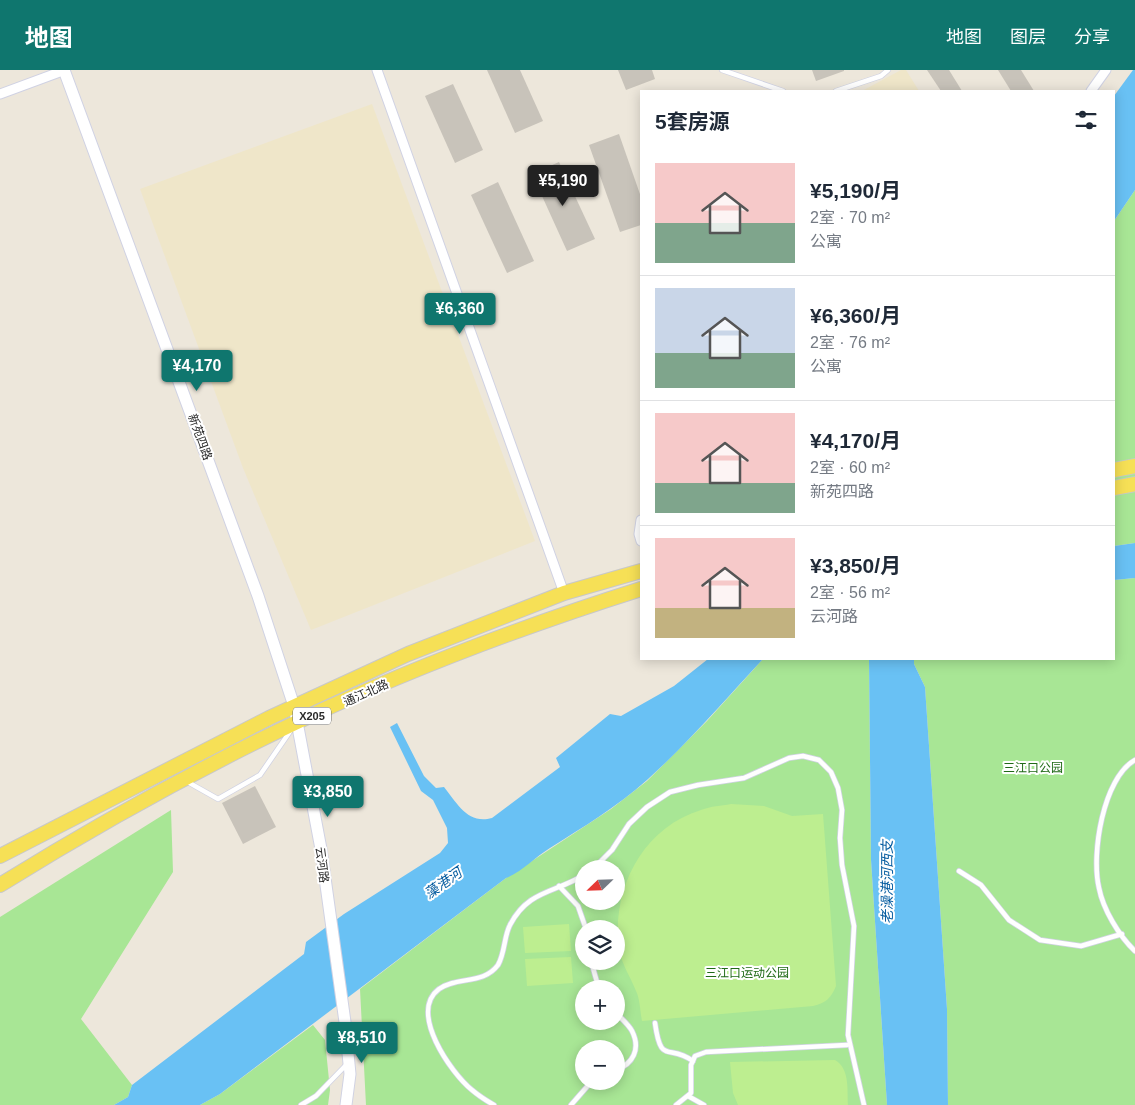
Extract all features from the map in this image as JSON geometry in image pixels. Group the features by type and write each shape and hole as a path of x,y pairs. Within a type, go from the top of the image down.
{"main road":[{"path":"1115,470 1135,466"},
{"path":"1115,488 1135,484"},
{"name":"通江北路","path":"0,856 294,706 408,654 564,593 640,571"},
{"name":"通江北路","path":"0,884 125,811 296,722 414,671 566,613 640,589"}],"street":[{"path":"0,94 65,70"},
{"name":"新苑四路","path":"65,70 258,596 294,706 296,722"},
{"path":"377,70 564,593"},
{"path":"1092,90 1106,70"},
{"name":"云河路","path":"296,722 321,848 329,919 345,1022 348,1062"},
{"path":"346,1105 350,1074 348,1062"}],"lane":[{"path":"722,70 780,90"},
{"path":"839,90 880,76 888,70"},
{"path":"184,780 218,799 260,775 296,722"},
{"path":"602,860 612,850 629,824 647,807 670,792 698,785 744,778 789,758 803,756 818,760 830,772 838,788 842,810 840,838 842,865 854,926 848,1035 864,1105"},
{"path":"1135,760 1126,765 1108,797 1096,847 1098,888 1113,922 1135,951"},
{"path":"959,871 981,885 1009,920 1040,940 1081,946 1122,934"},
{"path":"494,1105 472,1090 451,1067 431,1030 428,1014 432,999 438,990 451,983 484,977 498,964 509,927 517,913 528,900 575,879"},
{"path":"559,886 578,906 583,920"},
{"path":"655,1023 660,1048 667,1053 685,1056 693,1061"},
{"path":"625,1024 632,1032 636,1048 633,1059 625,1067"},
{"path":"676,1105 691,1093 695,1056 706,1052 847,1045"},
{"path":"301,1105 316,1096 348,1062"},
{"path":"571,1105 584,1090"},
{"path":"688,1096 704,1105"}],"shaded area":[{"path":"901,70 906,70 918,90 864,90"},
{"path":"372,104 535,541 311,630 243,468 140,189"}],"green space":[{"path":"1135,190 1135,543 1115,546 1115,220"},
{"name":"三江口公园","path":"1135,578 1135,1105 948,1105 947,1009 925,687 914,664 914,660 1115,660 1115,580"},
{"name":"三江口运动公园","path":"762,660 869,660 871,860 887,1105 366,1105 360,989 506,878 611,809 647,781 707,721"},
{"path":"731,804 764,806 792,816 823,814 836,986 827,999 813,1006 642,1021 637,994 625,967 625,920 619,920 620,910 625,910 626,884 635,864 647,846 662,831 680,819 712,807"},
{"path":"171,810 173,872 81,1019 132,1085 128,1097 114,1105 0,1105 0,917"},
{"path":"569,924 571,951 525,953 523,927"},
{"path":"571,957 573,983 527,986 525,959"},
{"path":"313,1025 325,1040 330,1090 328,1105 200,1105 220,1094"},
{"path":"835,1060 840,1064 845,1074 848,1105 738,1105 733,1093 730,1062"}],"water":[{"path":"1133,70 1135,70 1135,190 1115,220 1115,95"},
{"path":"1135,543 1135,578 1115,580 1115,546"},
{"name":"藻港河","path":"707,660 762,660 677,751 624,799 544,852 518,872 506,878 220,1094 200,1105 114,1105 128,1097 132,1085 304,954 306,942 344,914 440,853 448,843 447,828 433,800 421,791 390,727 397,723 424,776 436,788 444,787 459,806 470,815 476,818 492,818 560,767 556,758 610,714 621,716 674,686"},
{"name":"老澡港河西支","path":"869,660 914,660 914,664 925,687 947,1009 948,1105 887,1105 871,860"}],"building":[{"path":"487,70 520,70 543,121 515,133"},
{"path":"618,70 652,70 655,79 626,90"},
{"path":"812,70 844,70 844,71 816,81"},
{"path":"927,70 949,70 961,90 940,90"},
{"path":"998,70 1021,70 1033,90 1010,90"},
{"path":"453,84 483,150 455,163 425,96"},
{"path":"619,134 640,194 640,225 620,232 589,145"},
{"path":"559,162 595,239 567,251 532,174"},
{"path":"498,182 534,261 507,273 471,195"},
{"path":"255,786 276,827 243,844 222,803"}]}
